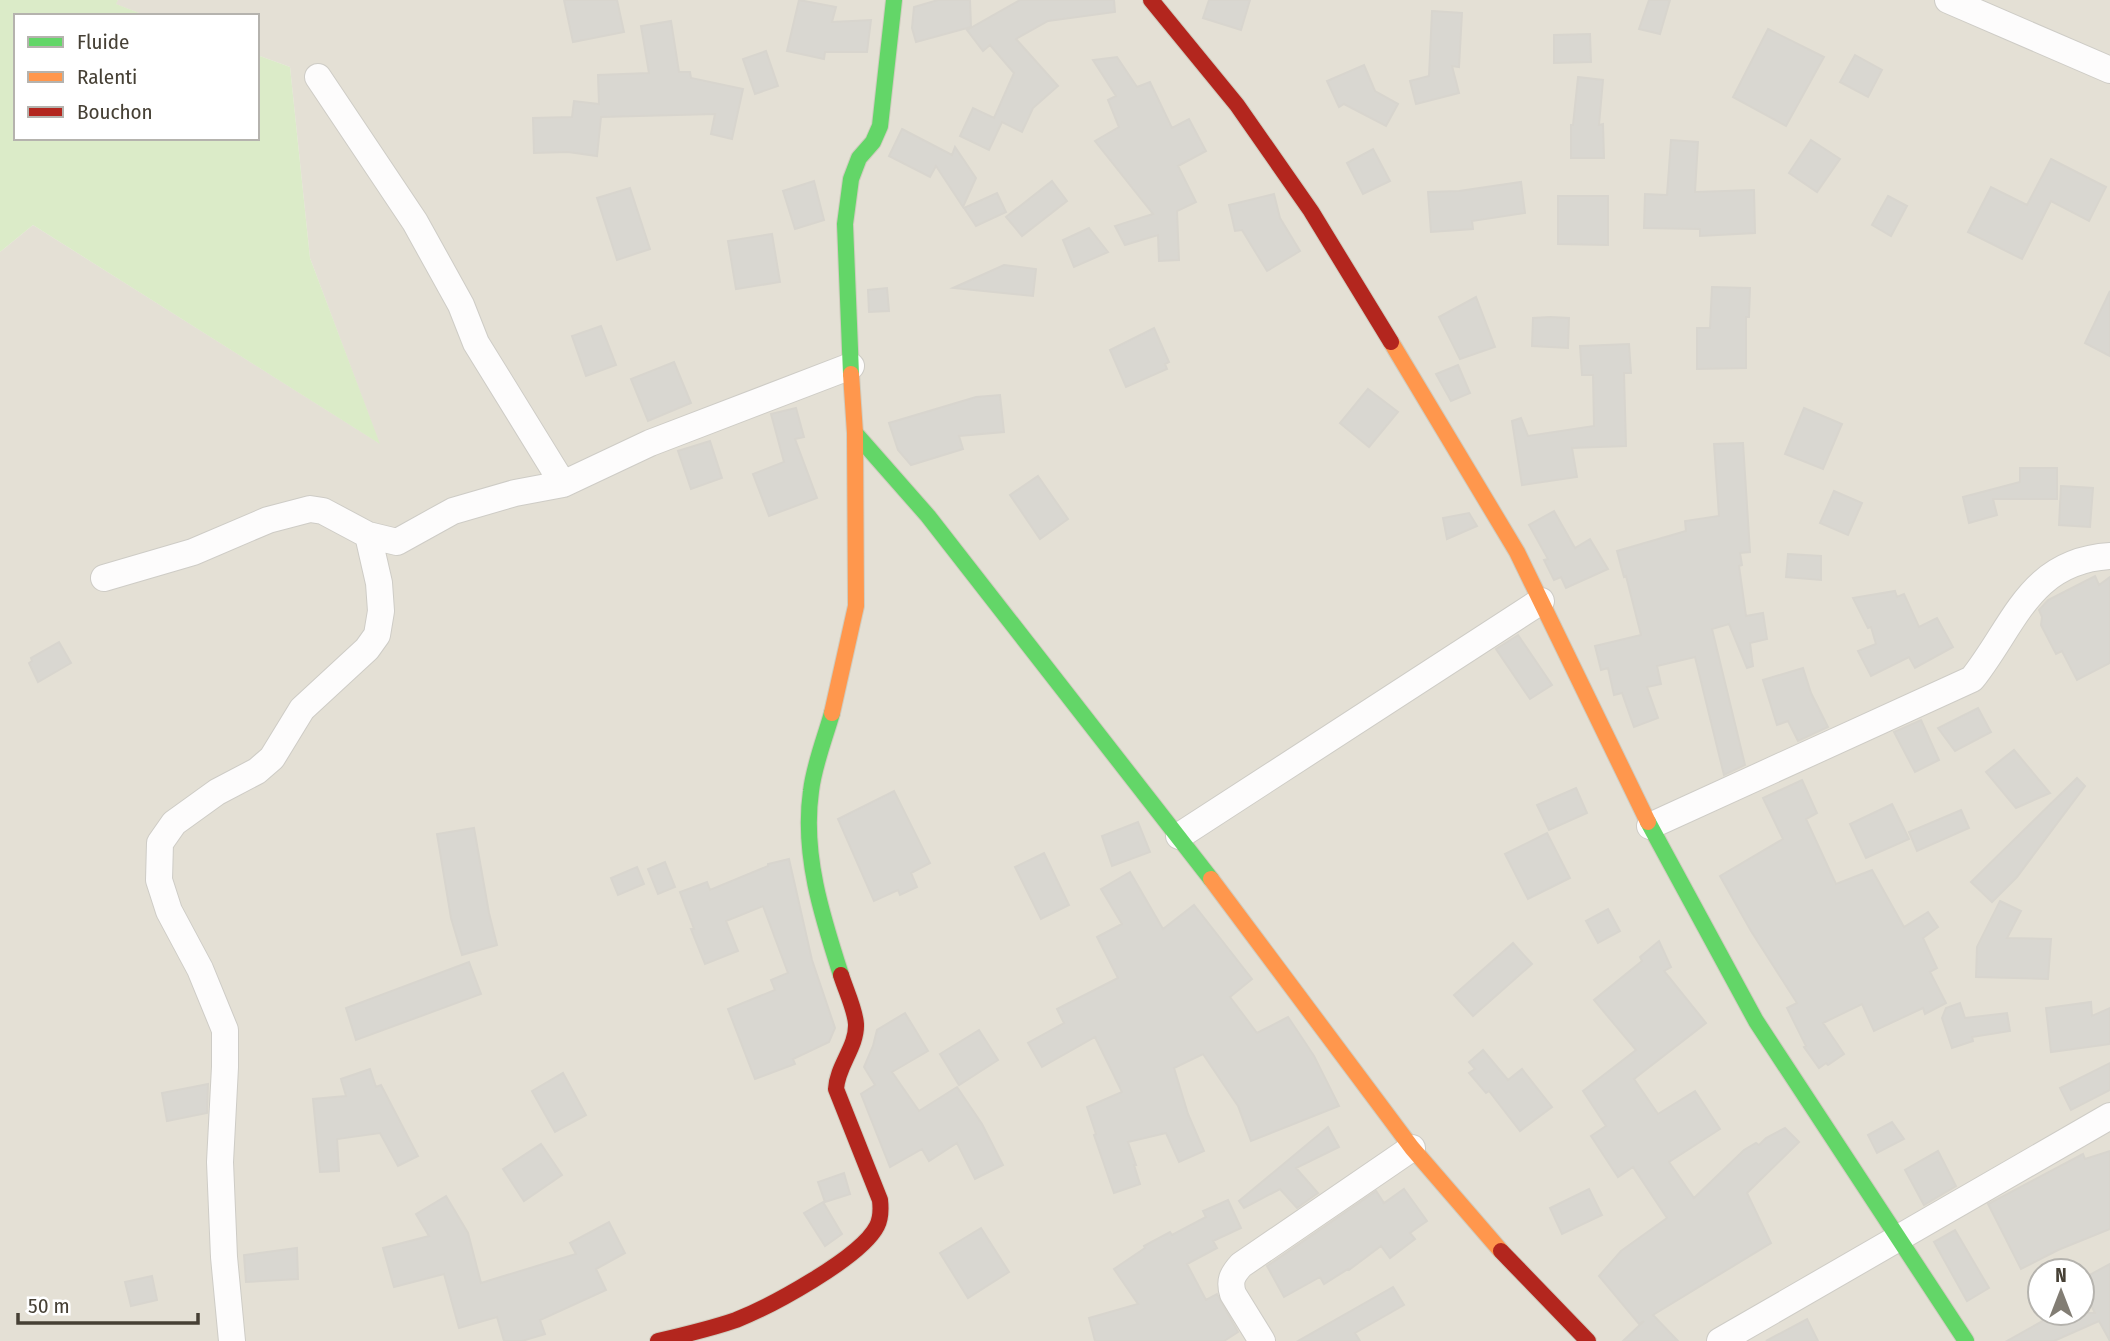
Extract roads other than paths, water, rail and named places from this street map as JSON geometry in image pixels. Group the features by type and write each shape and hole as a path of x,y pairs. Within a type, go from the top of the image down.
{"street":[{"path":"658,1341 702,1332 762,1307 855,1252 876,1229 881,1215 880,1200 836,1089 835,1078 857,1035 856,1023 828,936 810,850 811,790 839,689 856,606 855,433 845,224 851,179 859,158 873,142 880,126 894,0"},
{"path":"1151,0 1237,105 1311,211 1517,552 1650,826 1756,1021 1966,1341"},
{"path":"1948,0 2110,70"},
{"path":"318,76 415,222 461,305 476,343 563,484"},
{"path":"104,578 193,552 268,520 310,509 323,511 368,535 397,542 453,511 515,493 563,484 650,443 851,366"},
{"path":"855,433 928,516 1178,836 1412,1148 1484,1234 1588,1341"},
{"path":"232,1341 224,1257 220,1162 225,1030 200,970 169,911 159,880 160,843 174,823 217,792 257,771 272,758 303,709 368,649 377,635 381,611 380,592 368,535"},
{"path":"1650,826 1972,679 2026,597 2057,570 2093,557 2110,556"},
{"path":"1178,836 1541,601"},
{"path":"1720,1341 2110,1116"},
{"path":"1262,1341 1233,1294 1230,1285 1232,1274 1241,1265 1412,1148"}]}
